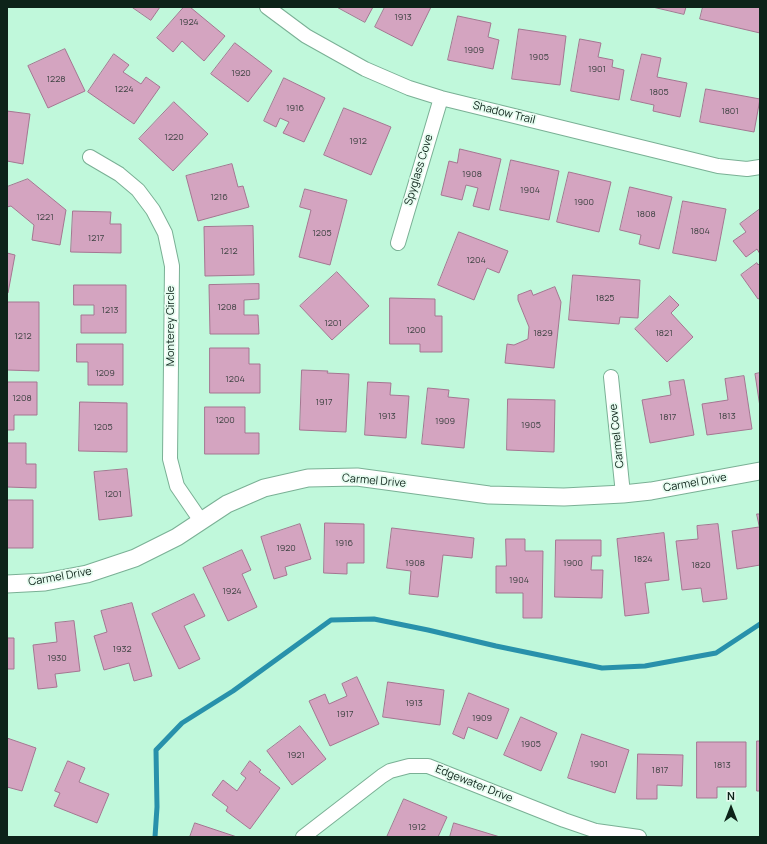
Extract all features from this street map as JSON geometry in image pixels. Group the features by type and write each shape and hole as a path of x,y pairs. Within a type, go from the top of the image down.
{"street":[{"name":"Shadow Trail","path":"268,7 306,36 365,69 409,88 441,98 718,166 747,169 760,167"},
{"name":"Spyglass Cove","path":"398,243 441,98"},
{"name":"Monterey Circle","path":"90,157 119,174 138,190 153,210 165,233 172,266 170,459 178,486 201,521"},
{"name":"Carmel Cove","path":"611,377 623,494"},
{"name":"Carmel Drive","path":"7,584 45,582 87,574 135,558 177,537 227,504 264,488 308,478 356,477 489,495 564,497 651,491 760,471"},
{"name":"Edgewater Drive","path":"302,837 390,771 409,766 428,766 564,820 596,830 639,837"}],"building":[{"path":"132,7 160,7 151,20"},
{"path":"184,7 190,7 225,36 204,61 182,41 173,52 157,38"},
{"path":"337,7 373,7 365,22"},
{"path":"385,7 431,7 412,46 375,27"},
{"path":"653,7 686,7 684,14"},
{"path":"703,7 760,7 760,33 700,19"},
{"path":"458,16 491,23 488,37 499,40 493,69 448,60"},
{"path":"519,29 566,36 560,85 512,79"},
{"path":"580,39 601,43 598,57 613,60 612,67 624,70 619,100 571,91"},
{"path":"235,43 272,71 248,102 211,74"},
{"path":"65,49 85,91 48,108 28,66"},
{"path":"114,54 129,65 123,72 141,84 146,77 160,87 134,124 88,92"},
{"path":"642,54 661,58 657,77 687,83 680,117 653,111 654,105 631,100"},
{"path":"284,78 325,98 304,142 283,133 289,122 280,118 276,127 264,121"},
{"path":"706,89 760,99 754,132 700,122"},
{"path":"174,102 208,134 173,171 139,139"},
{"path":"344,108 391,127 371,175 324,155"},
{"path":"7,111 30,114 23,164 7,161"},
{"path":"460,149 501,159 489,210 473,206 478,188 466,185 462,200 441,195 449,161 457,163"},
{"path":"511,160 559,171 549,220 500,210"},
{"path":"232,164 238,187 243,186 249,207 198,221 186,176"},
{"path":"569,172 611,182 599,232 557,222"},
{"path":"28,179 66,210 60,245 32,240 34,225 11,206 7,207 7,187"},
{"path":"630,187 672,197 659,249 639,244 641,235 620,230"},
{"path":"305,189 347,200 330,265 299,257 311,210 300,207"},
{"path":"683,201 726,209 716,261 673,253"},
{"path":"760,209 760,254 757,249 746,257 733,241 746,232 740,224"},
{"path":"73,211 111,212 110,224 121,224 121,253 71,252"},
{"path":"253,226 254,275 205,276 204,227"},
{"path":"459,232 508,251 499,273 487,268 474,300 438,285"},
{"path":"7,253 15,255 8,293 7,292"},
{"path":"757,263 758,265 760,263 760,298 758,299 741,275"},
{"path":"337,272 369,306 332,340 300,306"},
{"path":"573,275 640,280 638,318 620,317 619,324 569,320"},
{"path":"259,284 259,299 244,300 244,315 258,315 259,334 210,334 209,285"},
{"path":"74,285 126,285 126,333 81,333 81,315 94,315 94,305 74,305"},
{"path":"555,287 561,302 554,368 505,363 507,344 514,345 528,339 529,327 518,300 518,295 531,290 533,295"},
{"path":"670,296 679,305 671,313 693,337 667,362 635,329"},
{"path":"390,298 435,299 435,316 442,316 442,352 420,352 420,344 390,344"},
{"path":"7,302 39,302 39,371 7,370"},
{"path":"77,344 123,344 123,385 88,385 88,362 77,362"},
{"path":"210,348 249,348 249,364 260,364 260,393 210,393"},
{"path":"302,370 328,371 327,373 349,374 346,432 300,430"},
{"path":"760,373 760,407 755,374"},
{"path":"744,376 752,429 707,435 702,404 728,400 725,379"},
{"path":"684,380 694,435 650,443 642,400 671,395 669,382"},
{"path":"7,382 37,382 37,415 14,415 14,430 7,430"},
{"path":"368,382 391,383 390,395 409,396 406,438 365,435"},
{"path":"428,388 449,390 448,397 469,399 464,448 422,444"},
{"path":"508,399 555,400 554,452 507,450"},
{"path":"80,402 127,403 127,452 79,451"},
{"path":"205,407 245,407 245,433 259,433 259,454 205,454"},
{"path":"7,443 26,443 26,464 36,464 36,488 7,487"},
{"path":"127,469 132,516 99,520 94,472"},
{"path":"7,500 33,500 33,548 7,548"},
{"path":"757,514 760,514 760,565 737,569 732,531 759,527"},
{"path":"325,523 364,524 364,563 347,563 347,574 324,573"},
{"path":"300,524 311,559 285,567 287,575 274,579 261,537"},
{"path":"718,524 727,599 703,602 701,588 682,590 676,541 698,539 697,526"},
{"path":"392,528 474,538 472,558 443,555 438,597 409,594 411,571 387,568"},
{"path":"664,533 669,580 645,583 649,613 625,616 617,539"},
{"path":"506,539 525,539 525,551 543,551 542,618 523,618 523,593 496,593 496,566 506,566"},
{"path":"556,540 601,540 601,556 592,556 591,570 603,570 602,598 555,597"},
{"path":"242,550 251,570 242,574 257,607 228,621 203,568"},
{"path":"194,594 205,616 184,626 200,659 179,669 152,614"},
{"path":"132,603 152,676 134,681 129,663 104,670 94,636 107,632 101,611"},
{"path":"74,621 80,671 55,674 57,687 38,689 33,645 57,642 55,623"},
{"path":"7,638 14,638 14,669 7,669"},
{"path":"357,677 379,724 330,746 309,701 325,694 329,704 347,696 342,684"},
{"path":"388,682 444,690 440,725 383,717"},
{"path":"469,693 509,709 497,739 468,727 464,739 453,734"},
{"path":"521,717 557,733 541,771 504,755"},
{"path":"300,726 326,759 292,785 267,751"},
{"path":"582,734 629,750 615,793 568,778"},
{"path":"7,738 36,748 22,791 7,787"},
{"path":"757,741 760,741 760,791 757,791"},
{"path":"697,742 746,742 746,787 717,787 717,798 697,798"},
{"path":"638,754 683,755 682,786 657,785 657,799 637,799"},
{"path":"68,761 85,768 79,782 109,794 97,823 54,806 60,793 55,791"},
{"path":"250,761 261,770 259,772 280,788 250,829 226,811 228,807 212,795 223,780 237,791 246,778 241,774"},
{"path":"404,799 447,817 438,837 387,837"},
{"path":"195,823 237,837 190,837"},
{"path":"454,823 500,837 450,837"}],"waterway":[{"path":"155,837 157,807 156,750 182,723 233,691 331,620 374,619 602,668 645,666 716,653 760,624"}]}
